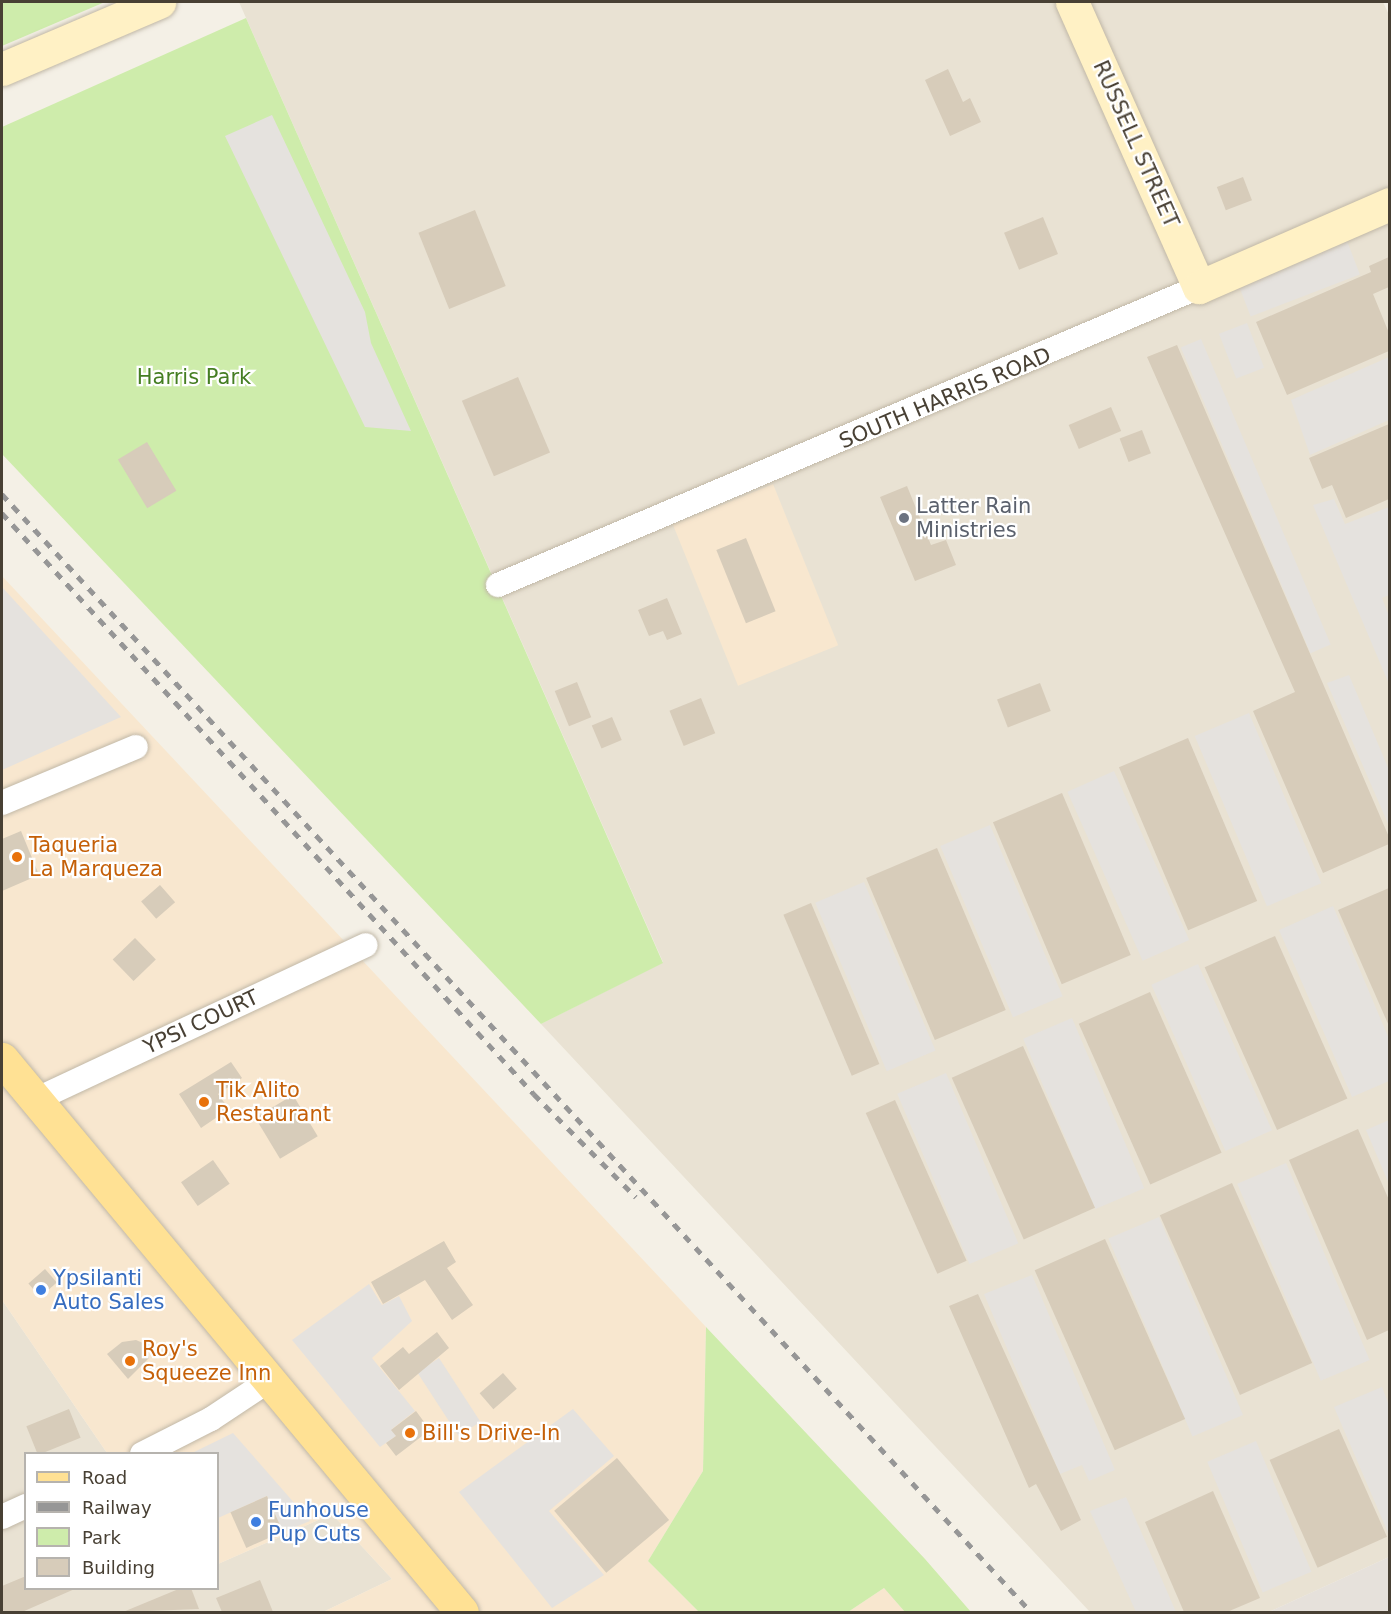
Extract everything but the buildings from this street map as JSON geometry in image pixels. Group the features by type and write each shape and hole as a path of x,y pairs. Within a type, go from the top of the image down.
{"main road":[{"path":"2,1059 462,1612"}],"street":[{"path":"2,69 159,2"},
{"name":"RUSSELL STREET","path":"1072,2 1199,287"},
{"name":"SOUTH HARRIS ROAD","path":"498,585 1389,204"},
{"path":"2,803 136,747"},
{"name":"YPSI COURT","path":"35,1100 366,945"},
{"path":"146,1452 211,1419 270,1380"},
{"path":"2,1517 24,1507"}],"shaded area":[{"path":"239,2 1383,2 1390,17 1389,1557 1269,1612 1090,1612 541,1024 663,962"},
{"path":"272,115 365,312 371,343 411,431 365,427 225,136"},
{"path":"1347,241 1360,275 1251,317 1238,283"},
{"path":"1247,323 1264,368 1236,379 1219,334"},
{"path":"1201,339 1331,645 1310,653 1181,348"},
{"path":"1389,357 1389,420 1310,455 1291,400"},
{"path":"773,484 838,645 738,686 673,524"},
{"path":"1334,499 1345,524 1389,507 1389,595 1382,598 1389,616 1389,684 1313,505"},
{"path":"2,576 706,1327 703,1471 648,1561 699,1612 323,1612 392,1579 332,1514 219,1564 219,1452 106,1452 2,1300"},
{"path":"2,587 121,717 2,770"},
{"path":"1349,675 1389,770 1389,826 1327,683"},
{"path":"1249,713 1321,883 1267,906 1195,736"},
{"path":"1114,771 1189,940 1143,961 1067,792"},
{"path":"990,825 1063,996 1013,1017 940,846"},
{"path":"864,882 936,1050 887,1071 815,903"},
{"path":"1333,906 1389,1039 1389,1081 1352,1097 1279,930"},
{"path":"1198,964 1272,1130 1225,1151 1151,985"},
{"path":"1072,1018 1144,1188 1095,1209 1023,1039"},
{"path":"946,1073 1018,1243 969,1264 897,1094"},
{"path":"1389,1120 1389,1184 1366,1130"},
{"path":"1286,1163 1370,1360 1321,1381 1237,1184"},
{"path":"1159,1217 1243,1415 1192,1436 1108,1238"},
{"path":"1032,1275 1115,1470 1089,1481 1082,1465 1060,1474 984,1294"},
{"path":"369,1284 382,1305 399,1296 412,1321 372,1358 415,1411 392,1429 396,1436 380,1447 292,1340"},
{"path":"2,1300 106,1452 24,1452 24,1590 219,1590 219,1564 332,1514 392,1579 323,1612 2,1612"},
{"path":"439,1358 480,1422 459,1436 417,1372"},
{"path":"1382,1387 1389,1405 1389,1535 1334,1407"},
{"path":"573,1409 614,1456 549,1511 604,1575 552,1608 459,1492"},
{"path":"233,1433 310,1521 283,1532 267,1496 219,1518 219,1452 194,1452"},
{"path":"1256,1441 1311,1572 1263,1592 1207,1462"},
{"path":"1126,1497 1176,1612 1136,1612 1090,1511"},
{"path":"1389,1557 1389,1612 1269,1612"},
{"path":"884,1588 905,1612 848,1612"}],"green space":[{"path":"2,2 105,2 2,46"},
{"name":"Harris Park","path":"246,18 663,963 541,1024 2,454 2,127"},
{"path":"706,1327 925,1559 971,1612 905,1612 884,1588 848,1612 699,1612 648,1561 703,1471"}],"railway":[{"path":"2,494 1031,1612"},
{"path":"2,513 534,1094 636,1197"}],"place":[{"name":"Latter Rain Ministries","path":"904,518"},
{"name":"Taqueria La Marqueza","path":"17,857"},
{"name":"Tik Alito Restaurant","path":"204,1102"},
{"name":"Ypsilanti Auto Sales","path":"41,1290"},
{"name":"Roy's Squeeze Inn","path":"130,1361"},
{"name":"Bill's Drive-In","path":"410,1433"},
{"name":"Funhouse Pup Cuts","path":"256,1522"}]}
